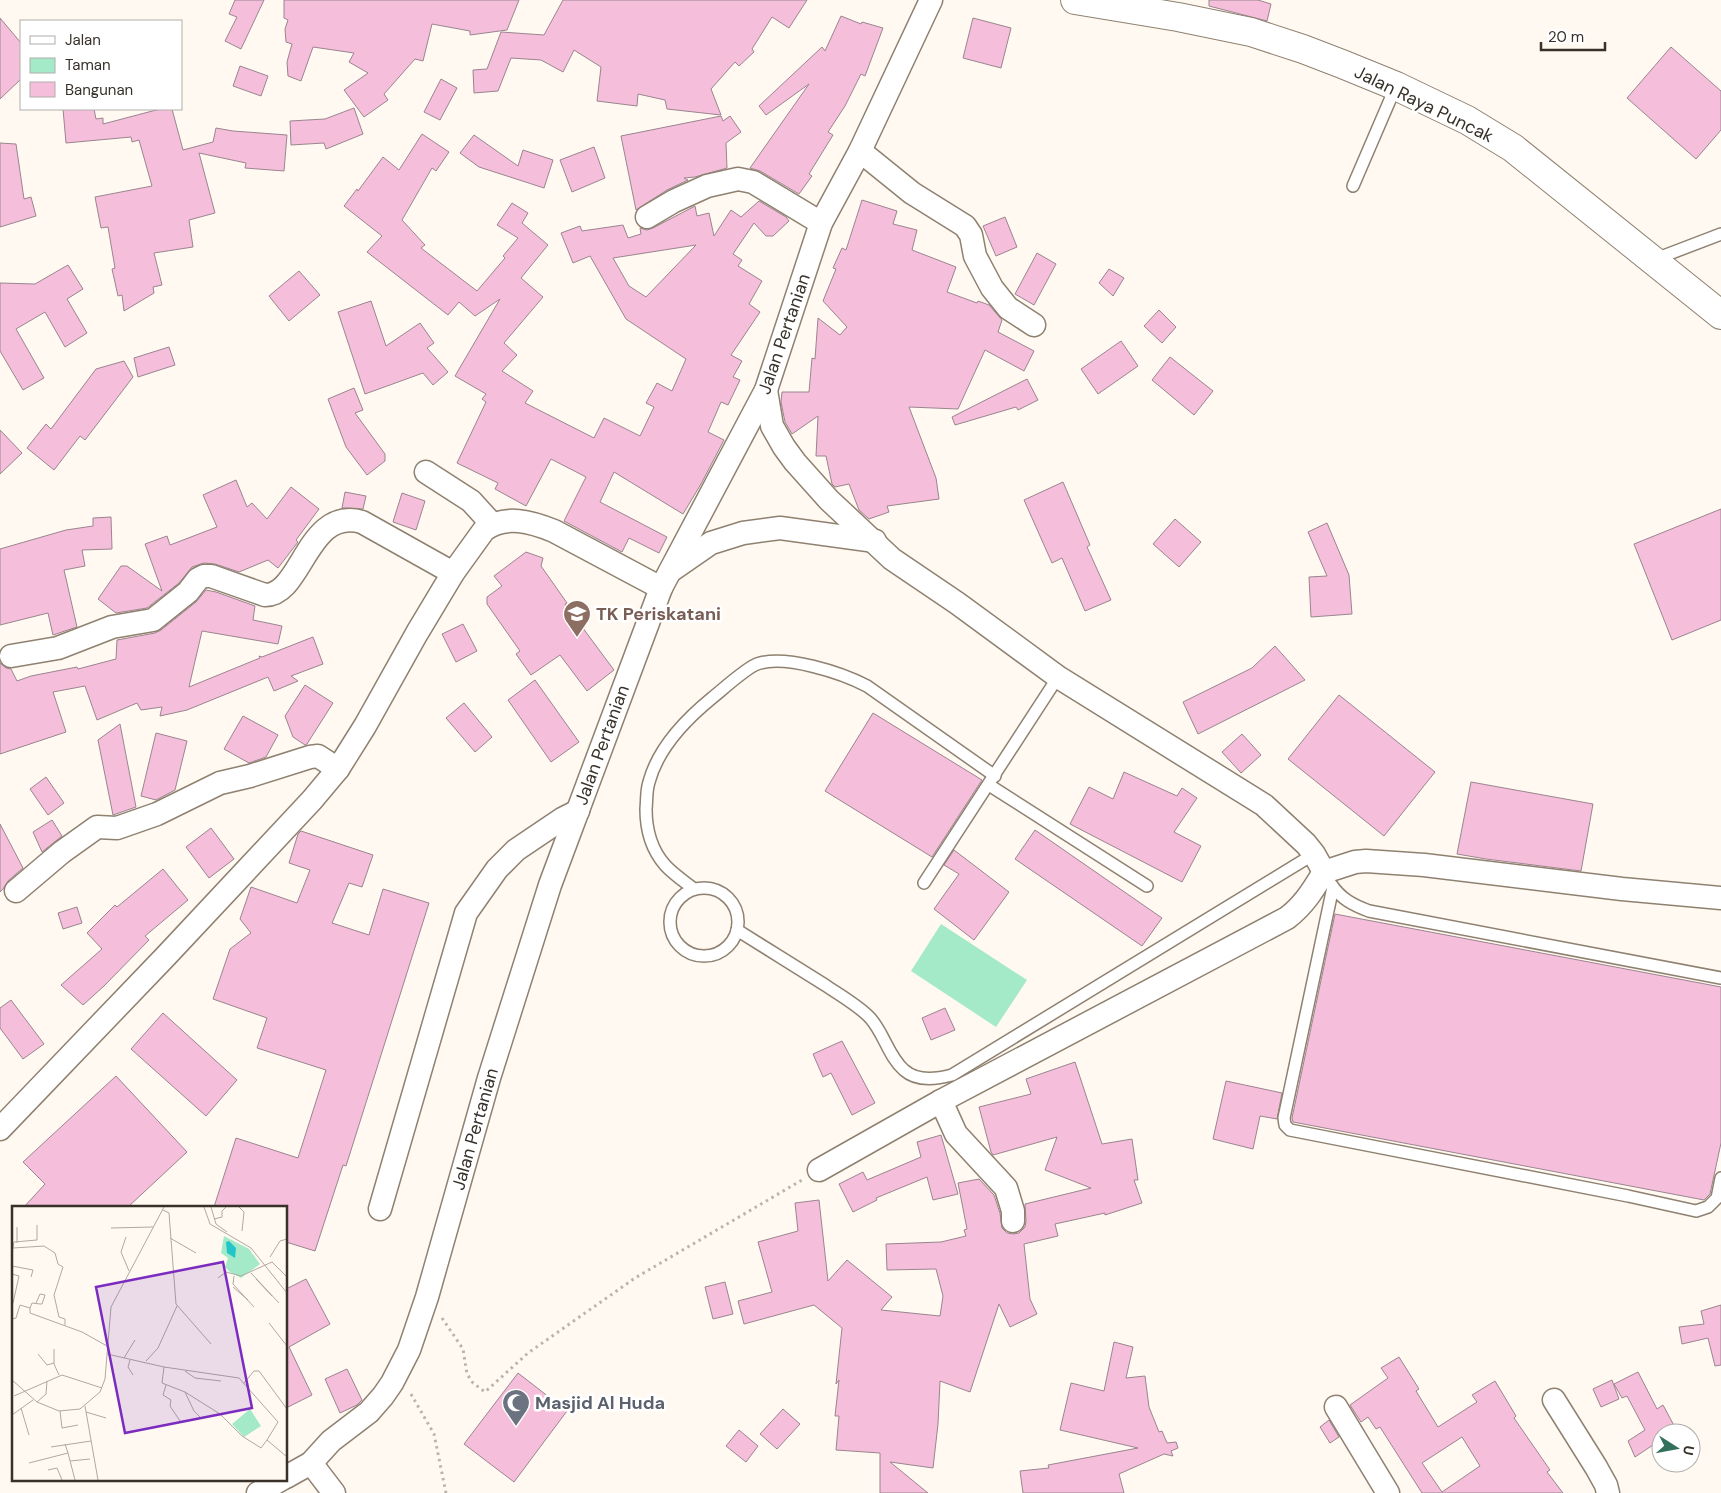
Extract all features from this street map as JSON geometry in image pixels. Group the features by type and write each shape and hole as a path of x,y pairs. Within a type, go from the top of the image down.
{"highway":[{"name":"Jalan Raya Puncak","path":"1075,0 1178,17 1251,32 1303,49 1396,86 1467,120 1513,148 1721,315"}],"street":[{"name":"Jalan Pertanian","path":"288,1476 310,1463 331,1441 369,1412 383,1396 409,1350 427,1297 489,1078 550,885 664,581 766,390 821,222 860,151 931,0"},
{"path":"860,151 912,193 965,226 971,235 975,256 992,288 1008,308 1034,325"},
{"path":"647,217 707,186 738,179 753,182 821,222"},
{"path":"766,390 772,426 784,446 823,494 892,559 957,603 1058,677 1264,805 1300,838 1324,871"},
{"path":"426,472 471,501 492,524"},
{"path":"11,656 58,648 112,627 153,620 188,592 198,579 204,576 210,576 265,595 273,594 284,586 325,529 338,521 347,519 362,522 453,573"},
{"path":"0,1129 166,956 312,800 338,769 365,726 453,573 479,535 492,524 524,521 554,531 664,581 711,543 743,533 780,528 874,541"},
{"path":"16,892 62,852 96,827 117,828 157,814 220,783 250,776 310,757 318,756 338,769"},
{"path":"380,1210 466,913 496,869 516,850 562,818 578,811"},
{"path":"819,1170 941,1100 1287,918 1309,897 1324,871 1355,862 1372,861 1424,865 1622,889 1721,898"},
{"path":"941,1100 956,1134 1006,1188 1013,1212 1013,1221"},
{"path":"1554,1400 1596,1467 1606,1485 1608,1493"},
{"path":"1336,1407 1388,1493"},
{"path":"310,1463 334,1493"},
{"path":"258,1493 280,1480"}],"lane":[{"path":"1353,186 1396,86"},
{"path":"1653,260 1721,234"},
{"path":"694,889 665,866 652,845 648,834 646,818 648,784 660,755 670,740 699,709 756,664 772,661 789,662 848,677 867,686 992,781 1146,886"},
{"path":"924,883 1058,677"},
{"path":"737,930 844,998 871,1018 890,1051 904,1070 914,1076 926,1079 939,1078 952,1075 1324,871"},
{"path":"1324,871 1346,901 1370,911 1721,978"},
{"path":"1324,871 1284,1118 1287,1128 1696,1211 1708,1207 1717,1198 1721,1178"},
{"path":"706,888 718,891 727,897 734,907 738,918 737,930 733,940 719,953 709,956 689,953 674,939 670,919 672,909 685,894 694,889 706,888"}],"path":[{"path":"427,1297 463,1349 467,1374 473,1383 485,1392 528,1354 635,1278 819,1170"},
{"path":"398,1372 434,1434 446,1493"}],"green space":[{"path":"941,924 1027,980 996,1027 911,971"}],"building":[{"path":"235,0 264,0 241,49 225,41 237,17 229,14"},
{"path":"284,0 519,0 507,30 470,35 470,31 432,24 423,61 415,59 384,94 388,100 364,117 344,90 368,73 349,62 354,53 313,47 301,81 288,76 287,62 292,44 286,42 285,29 288,20 284,18"},
{"path":"563,0 807,0 789,28 772,17 752,49 754,52 739,66 735,62 711,89 721,115 667,109 665,100 638,94 637,106 597,101 601,67 574,50 563,72 541,60 511,58 498,91 474,93 473,70 487,69 501,32 544,35"},
{"path":"1209,0 1258,0 1271,4 1267,21 1209,6"},
{"path":"841,16 861,24 862,22 883,28 865,76 861,74 845,106 828,132 833,135 809,174 812,176 799,194 760,171 750,168 809,84 766,115 759,106 822,47 825,51"},
{"path":"0,18 20,42 20,80 0,99"},
{"path":"973,18 1011,28 1001,68 963,58"},
{"path":"1671,47 1721,91 1721,130 1696,159 1627,98"},
{"path":"240,66 268,76 261,96 233,86"},
{"path":"441,79 457,88 440,120 424,112"},
{"path":"354,108 363,134 326,149 324,143 291,145 290,121 325,119"},
{"path":"63,110 94,110 96,119 103,118 103,124 156,110 172,110 183,150 213,142 216,128 287,135 284,171 245,168 246,163 199,153 215,213 189,220 193,247 154,253 162,285 153,287 154,293 124,311 122,295 118,296 112,269 115,268 108,227 101,228 95,197 152,186 139,140 132,142 131,137 66,143"},
{"path":"721,116 723,121 730,116 741,132 726,143 727,168 695,177 684,178 688,180 667,190 636,210 621,136"},
{"path":"422,134 449,152 436,171 432,168 402,220 425,245 421,248 477,291 505,258 503,256 518,238 497,225 512,203 528,213 522,223 548,245 521,278 543,297 504,343 517,355 502,371 533,391 525,403 594,438 604,418 640,436 654,407 646,403 657,383 672,391 686,359 626,319 590,256 573,263 561,233 580,226 582,231 623,225 628,238 641,234 640,228 647,230 653,228 695,206 697,216 709,213 714,236 731,210 741,217 759,201 786,217 789,221 773,236 766,236 754,223 733,254 742,260 738,266 762,281 749,304 760,312 731,355 742,361 733,377 740,380 728,405 721,402 708,432 724,440 683,514 614,472 600,502 667,537 659,553 629,538 622,552 564,521 586,477 551,459 526,506 495,489 498,483 457,463 486,402 482,399 486,394 455,376 500,299 475,316 459,302 448,315 367,252 382,236 344,206 357,189 358,191 383,157 399,170","holes":["696,245 646,297 629,286 613,258"]},
{"path":"474,135 518,166 523,150 553,160 544,188 479,167 460,153"},
{"path":"0,143 16,144 24,199 31,197 36,216 0,227"},
{"path":"594,147 605,178 572,192 560,160"},
{"path":"862,200 897,211 893,224 917,230 912,250 956,267 947,292 977,303 978,301 989,305 1002,320 998,332 1034,351 1024,371 985,350 958,409 909,407 936,478 939,499 887,506 889,512 869,519 859,510 849,484 835,487 832,484 826,456 816,456 818,416 792,434 785,422 781,402 782,392 809,392 812,358 815,359 818,318 840,335 847,327 823,301 836,269 833,268 842,248 846,250"},
{"path":"1005,217 1017,247 996,256 983,226"},
{"path":"1037,253 1056,264 1034,305 1015,294"},
{"path":"68,265 83,289 67,299 87,333 65,347 45,312 16,329 44,378 23,390 0,351 0,283 35,284"},
{"path":"1109,269 1124,278 1113,296 1099,283"},
{"path":"299,271 320,295 289,321 269,296"},
{"path":"371,301 386,346 420,323 434,343 427,348 448,372 433,385 423,373 365,394 338,312"},
{"path":"1159,310 1176,327 1162,343 1144,326"},
{"path":"1121,341 1138,366 1098,394 1081,369"},
{"path":"169,347 175,365 138,377 134,358"},
{"path":"1170,357 1213,391 1194,415 1152,380"},
{"path":"124,361 133,377 85,440 80,436 54,470 27,448 46,424 51,429 96,369"},
{"path":"1027,379 1038,400 1018,410 1016,407 955,425 952,417"},
{"path":"354,388 363,410 355,413 385,454 385,461 367,475 346,447 328,399"},
{"path":"0,430 22,453 0,474"},
{"path":"236,480 247,507 252,503 267,519 291,487 319,509 296,540 298,542 278,568 268,560 239,572 215,564 204,563 192,567 179,583 147,608 116,613 98,599 121,566 127,566 162,591 145,544 167,536 170,545 217,527 203,495"},
{"path":"1063,482 1090,545 1087,547 1111,600 1085,611 1062,558 1052,563 1024,500"},
{"path":"345,492 366,496 363,509 342,508"},
{"path":"402,493 425,501 416,530 393,522"},
{"path":"1721,509 1721,620 1672,640 1634,544"},
{"path":"111,517 112,549 82,550 85,566 64,570 77,627 53,635 48,613 0,625 0,549 66,530 93,526 93,518"},
{"path":"1175,519 1201,542 1179,567 1153,544"},
{"path":"1327,523 1349,575 1352,614 1311,617 1309,577 1327,576 1308,532"},
{"path":"526,552 543,558 541,566 567,603 565,604 614,670 587,691 560,655 531,675 516,654 520,651 487,604 487,597 502,586 494,576"},
{"path":"206,590 255,606 253,620 282,626 278,644 202,631 189,687 260,658 259,656 262,657 313,637 323,664 291,676 298,681 274,691 268,677 187,710 160,716 162,707 141,710 137,703 97,720 85,686 53,692 66,732 0,754 0,663 6,668 11,669 17,681 31,676 77,667 78,669 116,659 117,640 155,633 161,630 196,602"},
{"path":"463,624 477,651 456,662 442,634"},
{"path":"1275,646 1305,680 1198,734 1183,702 1252,668"},
{"path":"535,680 579,742 551,762 508,700"},
{"path":"305,685 333,703 305,745 293,737 285,716"},
{"path":"1339,695 1435,772 1384,836 1288,759"},
{"path":"464,703 492,737 475,752 446,718"},
{"path":"873,713 982,780 932,857 825,791"},
{"path":"243,716 278,735 266,757 249,763 224,749"},
{"path":"120,724 136,807 113,815 98,740"},
{"path":"156,733 187,741 175,790 156,800 141,796"},
{"path":"1242,734 1261,755 1241,773 1222,752"},
{"path":"1124,772 1177,796 1182,788 1197,798 1174,832 1201,846 1182,882 1070,824 1089,787 1113,799"},
{"path":"46,777 64,803 48,815 30,789"},
{"path":"1471,782 1593,804 1581,871 1457,854"},
{"path":"52,820 62,836 42,852 33,832"},
{"path":"0,824 23,868 8,881 0,892"},
{"path":"211,828 234,859 209,878 186,847"},
{"path":"1035,830 1162,918 1142,946 1015,859"},
{"path":"301,831 373,855 362,887 349,883 332,923 369,935 383,889 429,903 346,1166 343,1165 315,1251 288,1243 288,1206 214,1206 236,1138 298,1158 326,1070 257,1048 267,1018 213,999 230,949 251,933 240,919 251,887 297,903 310,870 289,863 298,834"},
{"path":"954,850 1009,892 974,940 934,909 959,874 944,865"},
{"path":"163,869 188,900 145,936 149,940 83,1005 61,985 102,949 87,933 115,905 117,907"},
{"path":"77,907 82,923 63,929 58,913"},
{"path":"1335,914 1721,987 1721,1143 1710,1194 1704,1200 1293,1122 1292,1118"},
{"path":"11,1000 44,1044 23,1059 0,1028 0,1008"},
{"path":"945,1008 955,1030 931,1040 922,1018"},
{"path":"163,1013 237,1080 206,1116 131,1049"},
{"path":"842,1041 875,1103 852,1115 831,1073 823,1077 813,1054"},
{"path":"1075,1062 1102,1144 1132,1139 1138,1180 1134,1180 1142,1203 1105,1215 1105,1213 1055,1224 1058,1236 1024,1244 1030,1299 1037,1314 1010,1327 999,1304 970,1392 940,1381 933,1468 890,1462 928,1493 880,1493 880,1453 836,1450 839,1416 835,1416 839,1380 836,1384 842,1328 814,1305 744,1324 738,1301 772,1292 758,1242 798,1231 795,1203 819,1200 828,1281 847,1260 892,1297 881,1310 940,1316 943,1296 936,1269 887,1270 886,1244 941,1242 966,1236 964,1230 967,1229 958,1183 979,1179 994,1195 1000,1213 1002,1228 1007,1233 1013,1234 1019,1233 1025,1227 1025,1204 1091,1188 1045,1170 1057,1137 993,1155 979,1107 1031,1094 1026,1079"},
{"path":"116,1076 187,1152 129,1206 25,1206 45,1184 23,1162"},
{"path":"1226,1081 1282,1093 1277,1119 1260,1116 1253,1149 1213,1139"},
{"path":"941,1135 958,1194 933,1200 927,1177 876,1198 877,1200 853,1212 839,1184 863,1172 867,1180 921,1157 917,1142"},
{"path":"306,1279 330,1324 289,1347 312,1395 288,1407 288,1288"},
{"path":"725,1282 733,1314 713,1319 705,1287"},
{"path":"1721,1305 1721,1365 1715,1366 1708,1338 1682,1344 1679,1327 1704,1324 1701,1311"},
{"path":"1114,1342 1133,1347 1126,1378 1145,1376 1149,1407 1159,1432 1162,1431 1167,1443 1176,1442 1178,1448 1171,1451 1173,1456 1164,1454 1119,1474 1124,1493 1023,1493 1020,1471 1049,1468 1048,1465 1138,1448 1060,1430 1071,1383 1104,1391"},
{"path":"1399,1357 1419,1389 1416,1391 1438,1427 1477,1402 1472,1395 1495,1381 1516,1416 1514,1418 1550,1470 1547,1472 1563,1493 1422,1493 1380,1427 1376,1429 1368,1417 1361,1422 1350,1405 1388,1378 1381,1368","holes":["1462,1437 1480,1466 1442,1492 1422,1463"]},
{"path":"347,1369 362,1400 357,1405 340,1413 325,1379"},
{"path":"1638,1372 1657,1409 1663,1405 1673,1423 1651,1423 1651,1446 1635,1457 1628,1441 1645,1430 1627,1396 1622,1398 1614,1384"},
{"name":"Masjid Al Huda","path":"518,1373 567,1411 514,1482 464,1444"},
{"path":"1612,1380 1619,1399 1601,1407 1593,1389"},
{"path":"783,1409 800,1424 777,1449 760,1434"},
{"path":"1329,1420 1339,1437 1330,1443 1320,1427"},
{"path":"739,1430 758,1446 746,1462 726,1446"}],"place":[{"name":"TK Periskatani","path":"577,638"},
{"name":"Masjid Al Huda","path":"516,1427"}]}
